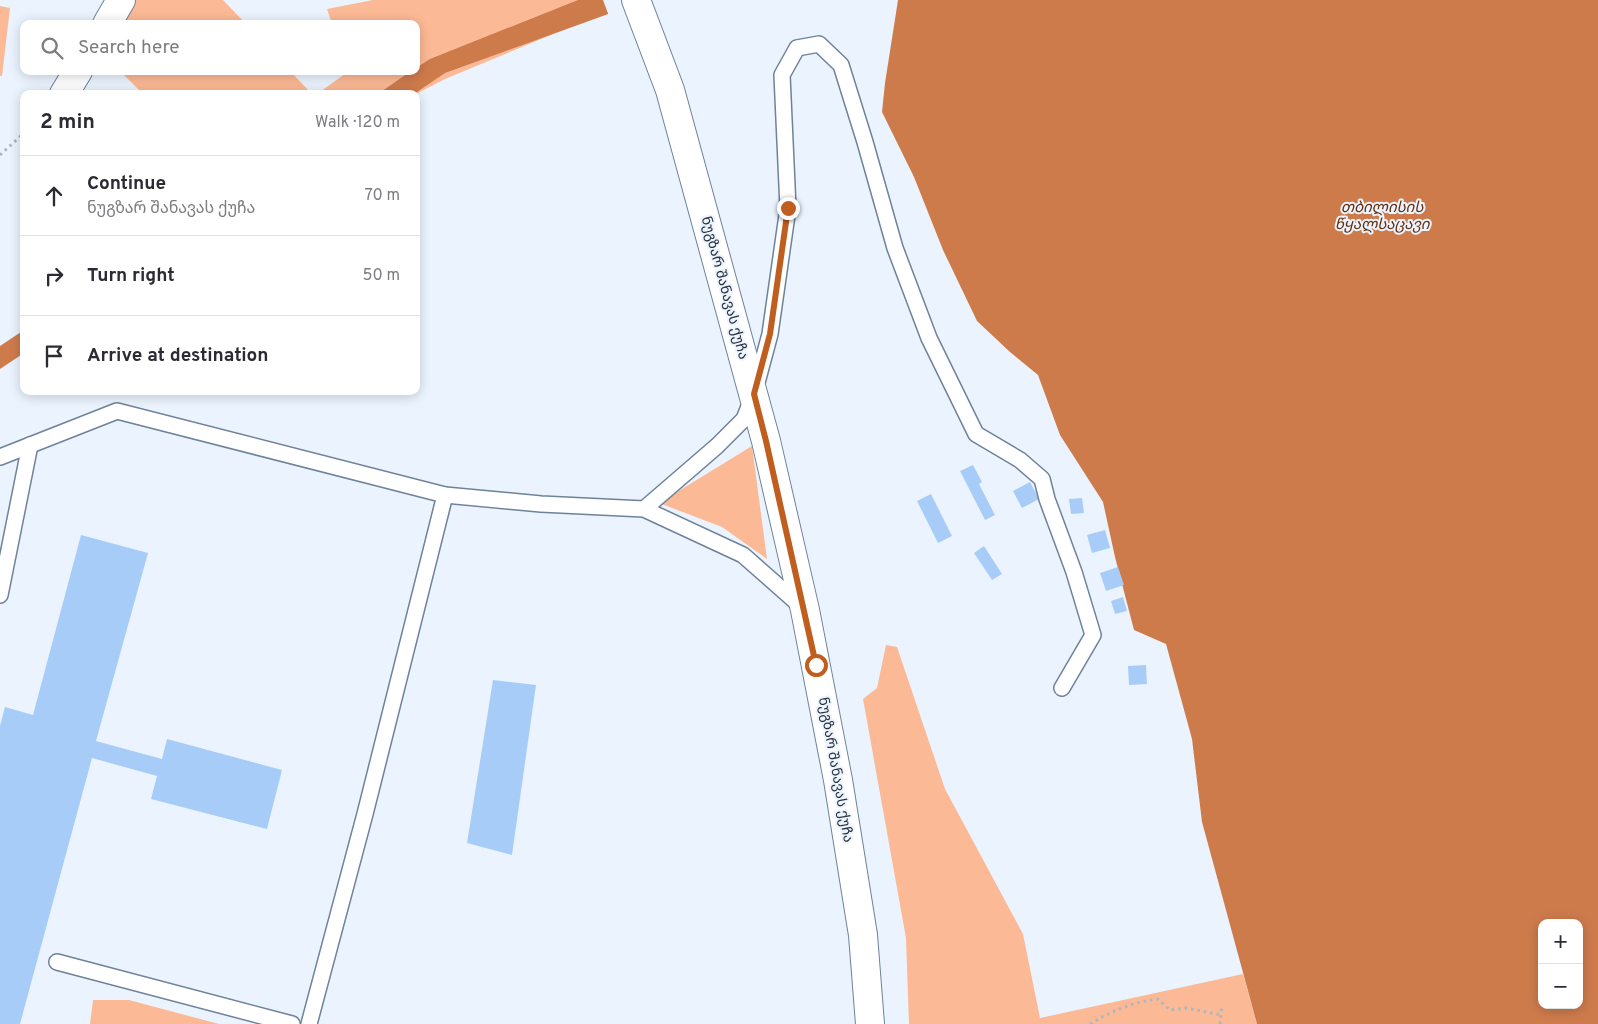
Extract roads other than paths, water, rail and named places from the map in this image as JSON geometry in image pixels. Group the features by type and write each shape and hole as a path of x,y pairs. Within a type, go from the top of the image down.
{"main road":[{"path":"110,20 122,0"},
{"name":"ნუგზარ შანავას ქუჩა","path":"636,0 670,90 754,394 805,610 838,780 863,935 870,1024"},
{"path":"66,90 76,75"}],"lane":[{"path":"644,509 717,446 744,419 754,394 770,334 788,208 782,75 797,48 819,44 841,65 895,248 929,338 976,434 1020,460 1042,479 1047,499 1074,572 1093,635 1062,688"},
{"path":"0,457 117,411 446,495 541,504 644,509 743,555 805,610"},
{"path":"0,595 30,445"},
{"path":"309,1024 366,814 446,495"},
{"path":"57,962 292,1024"}],"water":[{"path":"578,0 647,0 445,73 420,90 384,90 405,75 420,75 420,65 430,59"},
{"name":"თბილისის წყალსაცავი","path":"898,0 1598,0 1598,1024 1257,1024 1202,822 1192,739 1166,644 1134,630 1103,502 1060,435 1038,375 977,321 943,250 914,177 882,112"},
{"path":"20,333 20,356 0,369 0,346"}]}
